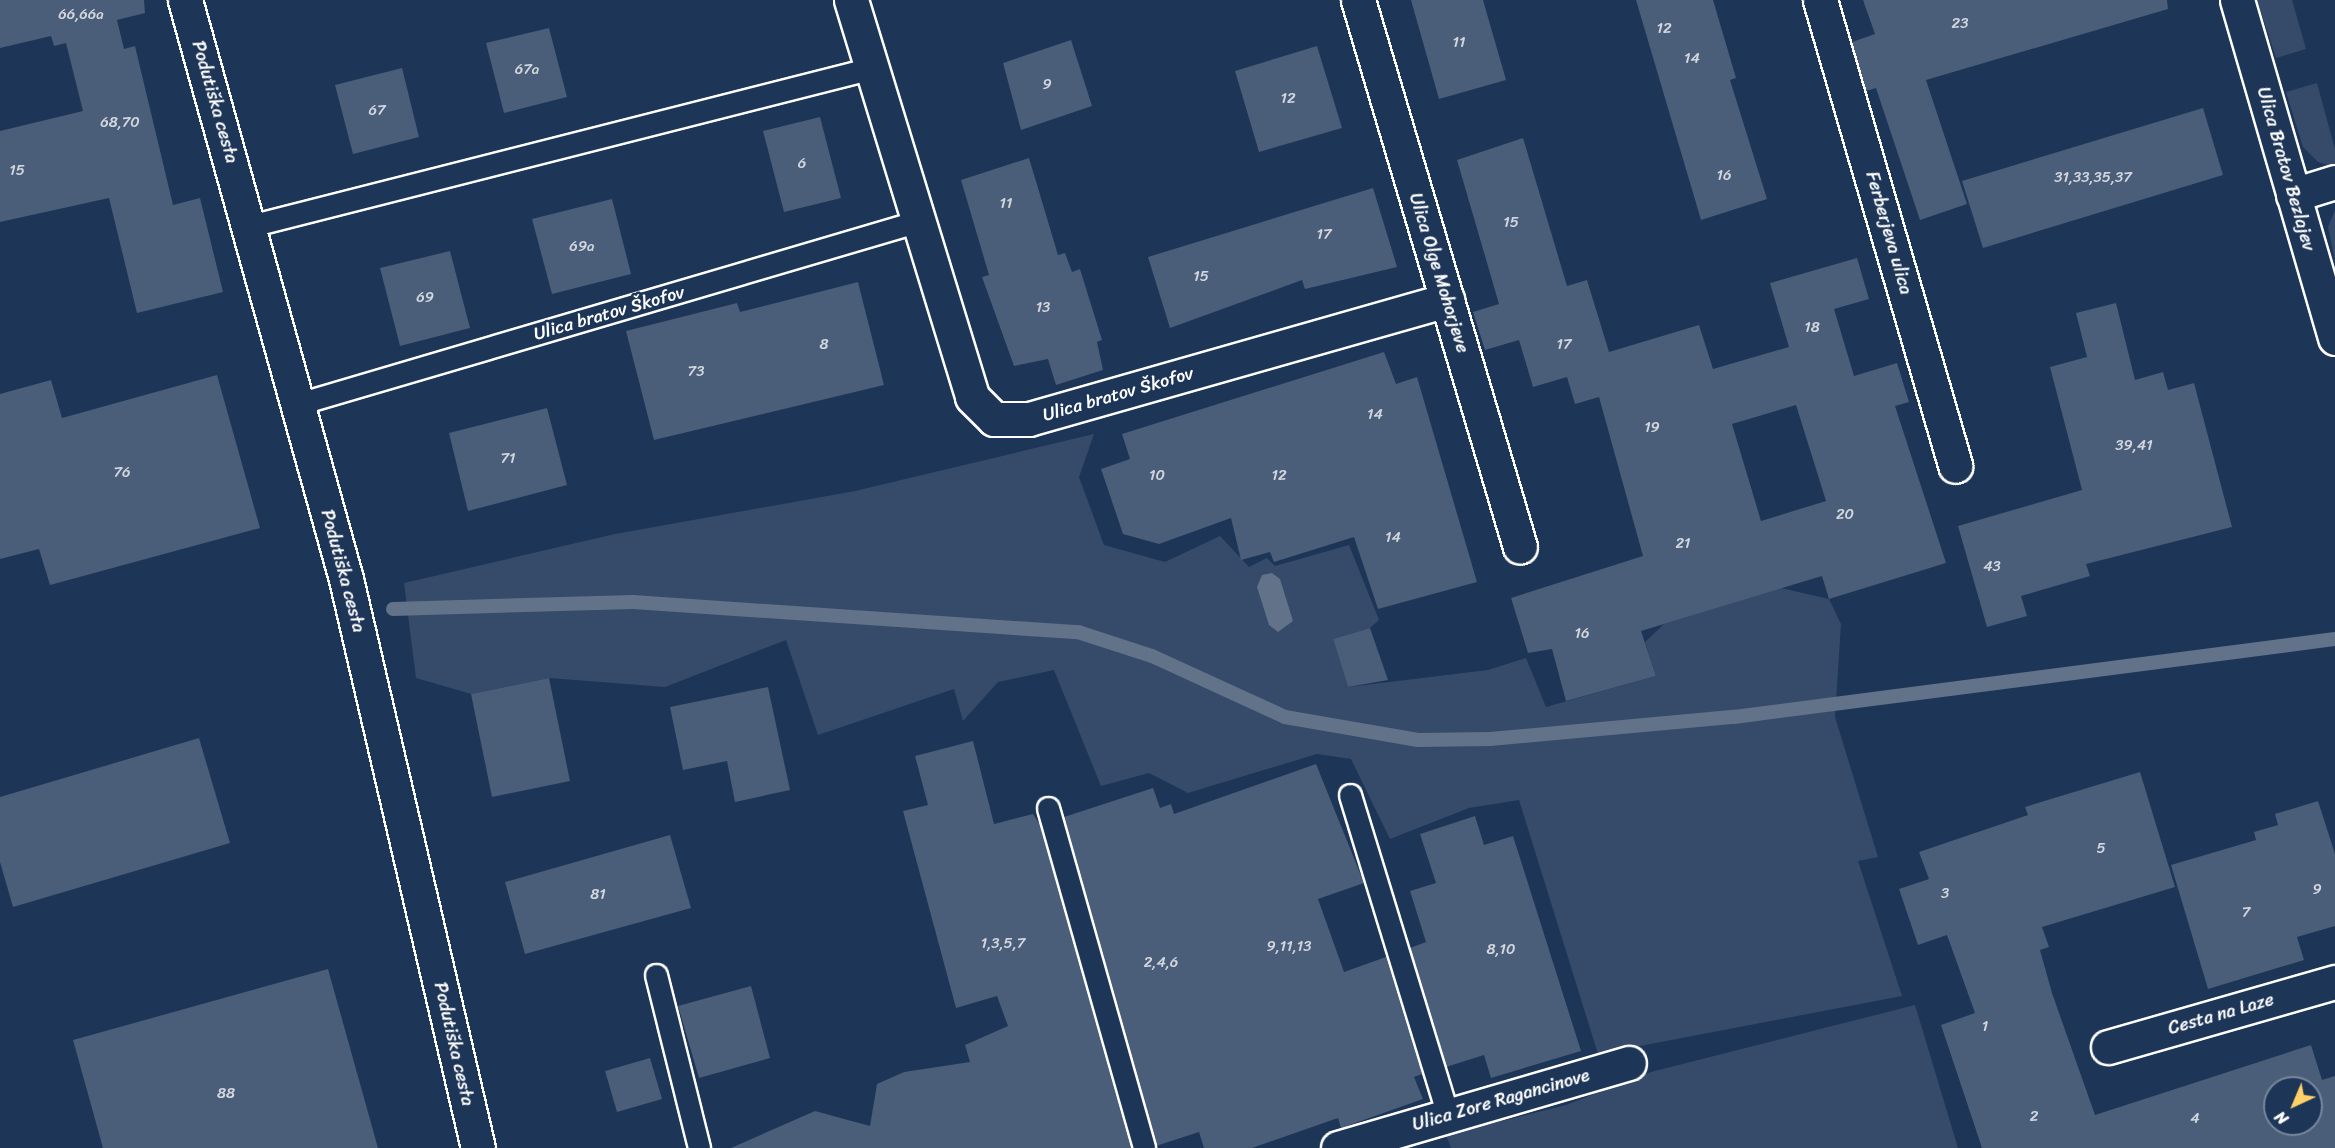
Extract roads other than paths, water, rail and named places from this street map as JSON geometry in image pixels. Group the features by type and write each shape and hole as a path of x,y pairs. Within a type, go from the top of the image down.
{"street":[{"name":"Podutiška cesta","path":"185,0 250,226 384,735 478,1148"},
{"name":"Ulica bratov Škofov","path":"851,0 972,397 994,419 1029,419 1447,300"},
{"name":"Ulica Olge Mohorjeve","path":"1358,0 1520,547"},
{"name":"Ferberjeva ulica","path":"1820,0 1955,466"},
{"name":"Ulica Bratov Bezlajev","path":"2237,0 2335,338"},
{"path":"2293,195 2335,182"},
{"name":"Cesta na Laze","path":"2108,1047 2335,982"},
{"name":"Ulica Zore Ragancinove","path":"1338,1148 1629,1063"}],"lane":[{"path":"250,226 872,68"},
{"name":"Ulica bratov Škofov","path":"298,404 919,222"},
{"path":"1350,795 1448,1116"},
{"path":"1048,808 1144,1148"},
{"path":"656,975 699,1148"}],"waterway":[{"path":"393,609 633,602 1078,632 1152,656 1285,717 1418,740 1490,739 1734,717 2335,639"}]}
